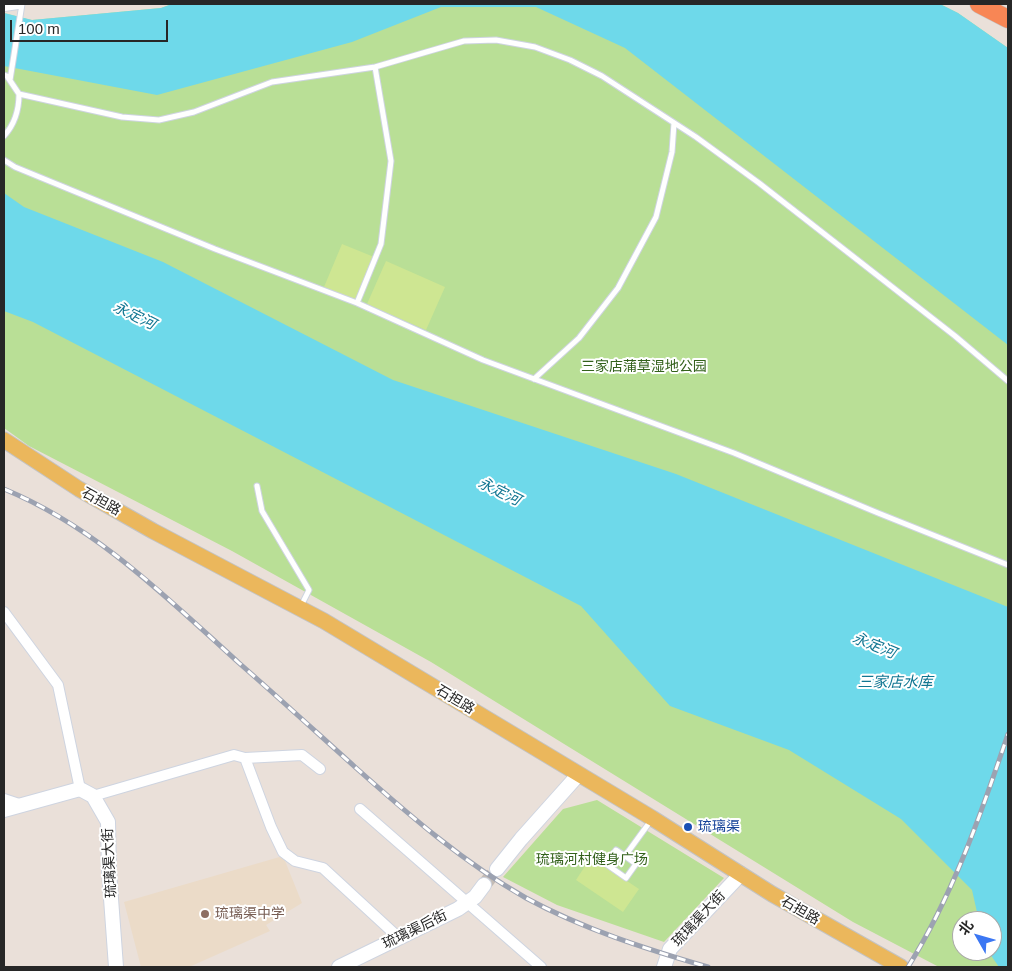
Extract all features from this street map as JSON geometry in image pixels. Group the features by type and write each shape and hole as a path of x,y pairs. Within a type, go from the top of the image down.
{"highway":[{"path":"979,4 1008,19"}],"main road":[{"name":"石担路","path":"4,440 79,490 324,621 652,818 772,894 901,967"}],"street":[{"path":"4,6 18,4"},
{"path":"4,612 58,685 87,792"},
{"path":"4,810 87,792 234,755 245,758 302,755 320,768"},
{"path":"245,758 271,827 283,852 295,861 323,868 399,938"},
{"path":"497,869 579,774"},
{"name":"琉璃渠大街","path":"87,792 108,822 109,871 116,967"},
{"path":"4,799 23,805"},
{"path":"360,809 466,904 541,967"},
{"name":"琉璃渠大街","path":"664,967 670,949 741,874"},
{"name":"琉璃渠后街","path":"339,967 466,904 475,897 484,885"}],"lane":[{"path":"10,81 22,4"},
{"path":"19,94 122,117 159,120 194,112 272,82 375,66 464,41 496,40 536,46 602,76 674,123 759,183 955,336 1008,381"},
{"path":"357,303 381,244 391,161 375,66"},
{"path":"4,75 7,76 19,94 15,120 4,136"},
{"path":"534,379 579,338 618,288 631,265 656,217 672,152 674,123"},
{"path":"4,160 15,167 215,249 357,303 483,360 734,453 1008,565"},
{"path":"257,486 262,512 308,590 299,608"},
{"path":"625,856 652,818"},
{"path":"616,850 625,856 636,864 626,878 606,864 616,850"}],"shaded area":[{"name":"琉璃渠中学","path":"283,856 302,903 266,925 270,931 189,967 141,967 124,902"}],"green space":[{"name":"三家店蒲草湿地公园","path":"172,4 940,4 958,13 1008,48 1008,967 939,967 853,922 431,662 232,551 29,446 4,428 4,13 32,20 161,8"},
{"path":"342,244 374,257 356,300 324,287"},
{"path":"386,261 445,287 426,330 367,304"},
{"name":"琉璃河村健身广场","path":"597,800 724,878 664,942 557,905 503,877 563,809"},
{"path":"591,857 639,889 623,912 576,880"}],"water":[{"path":"172,4 940,4 958,13 1008,48 1008,345 625,48 536,7 441,7 352,42 157,95 4,66 4,13 32,20 161,8"},
{"name":"三家店水库","path":"4,193 24,207 163,262 393,380 676,474 1008,607 1008,967 999,967 995,961 1002,961 1002,911 977,911 972,890 901,819 789,750 670,706 581,606 33,322 4,311"}],"tunnel":[{"path":"484,885 497,869"}],"railway":[{"path":"4,489 38,505 69,523 100,543 129,566 396,803 480,869 526,898 592,929 708,967"},
{"path":"908,967 939,911 965,854 1008,734"}],"place":[{"name":"琉璃渠","path":"688,827"},
{"name":"琉璃渠中学","path":"205,914"}],"water label":[{"name":"永定河","path":"134,316"},
{"name":"永定河","path":"499,492"},
{"name":"永定河","path":"874,646"}]}
